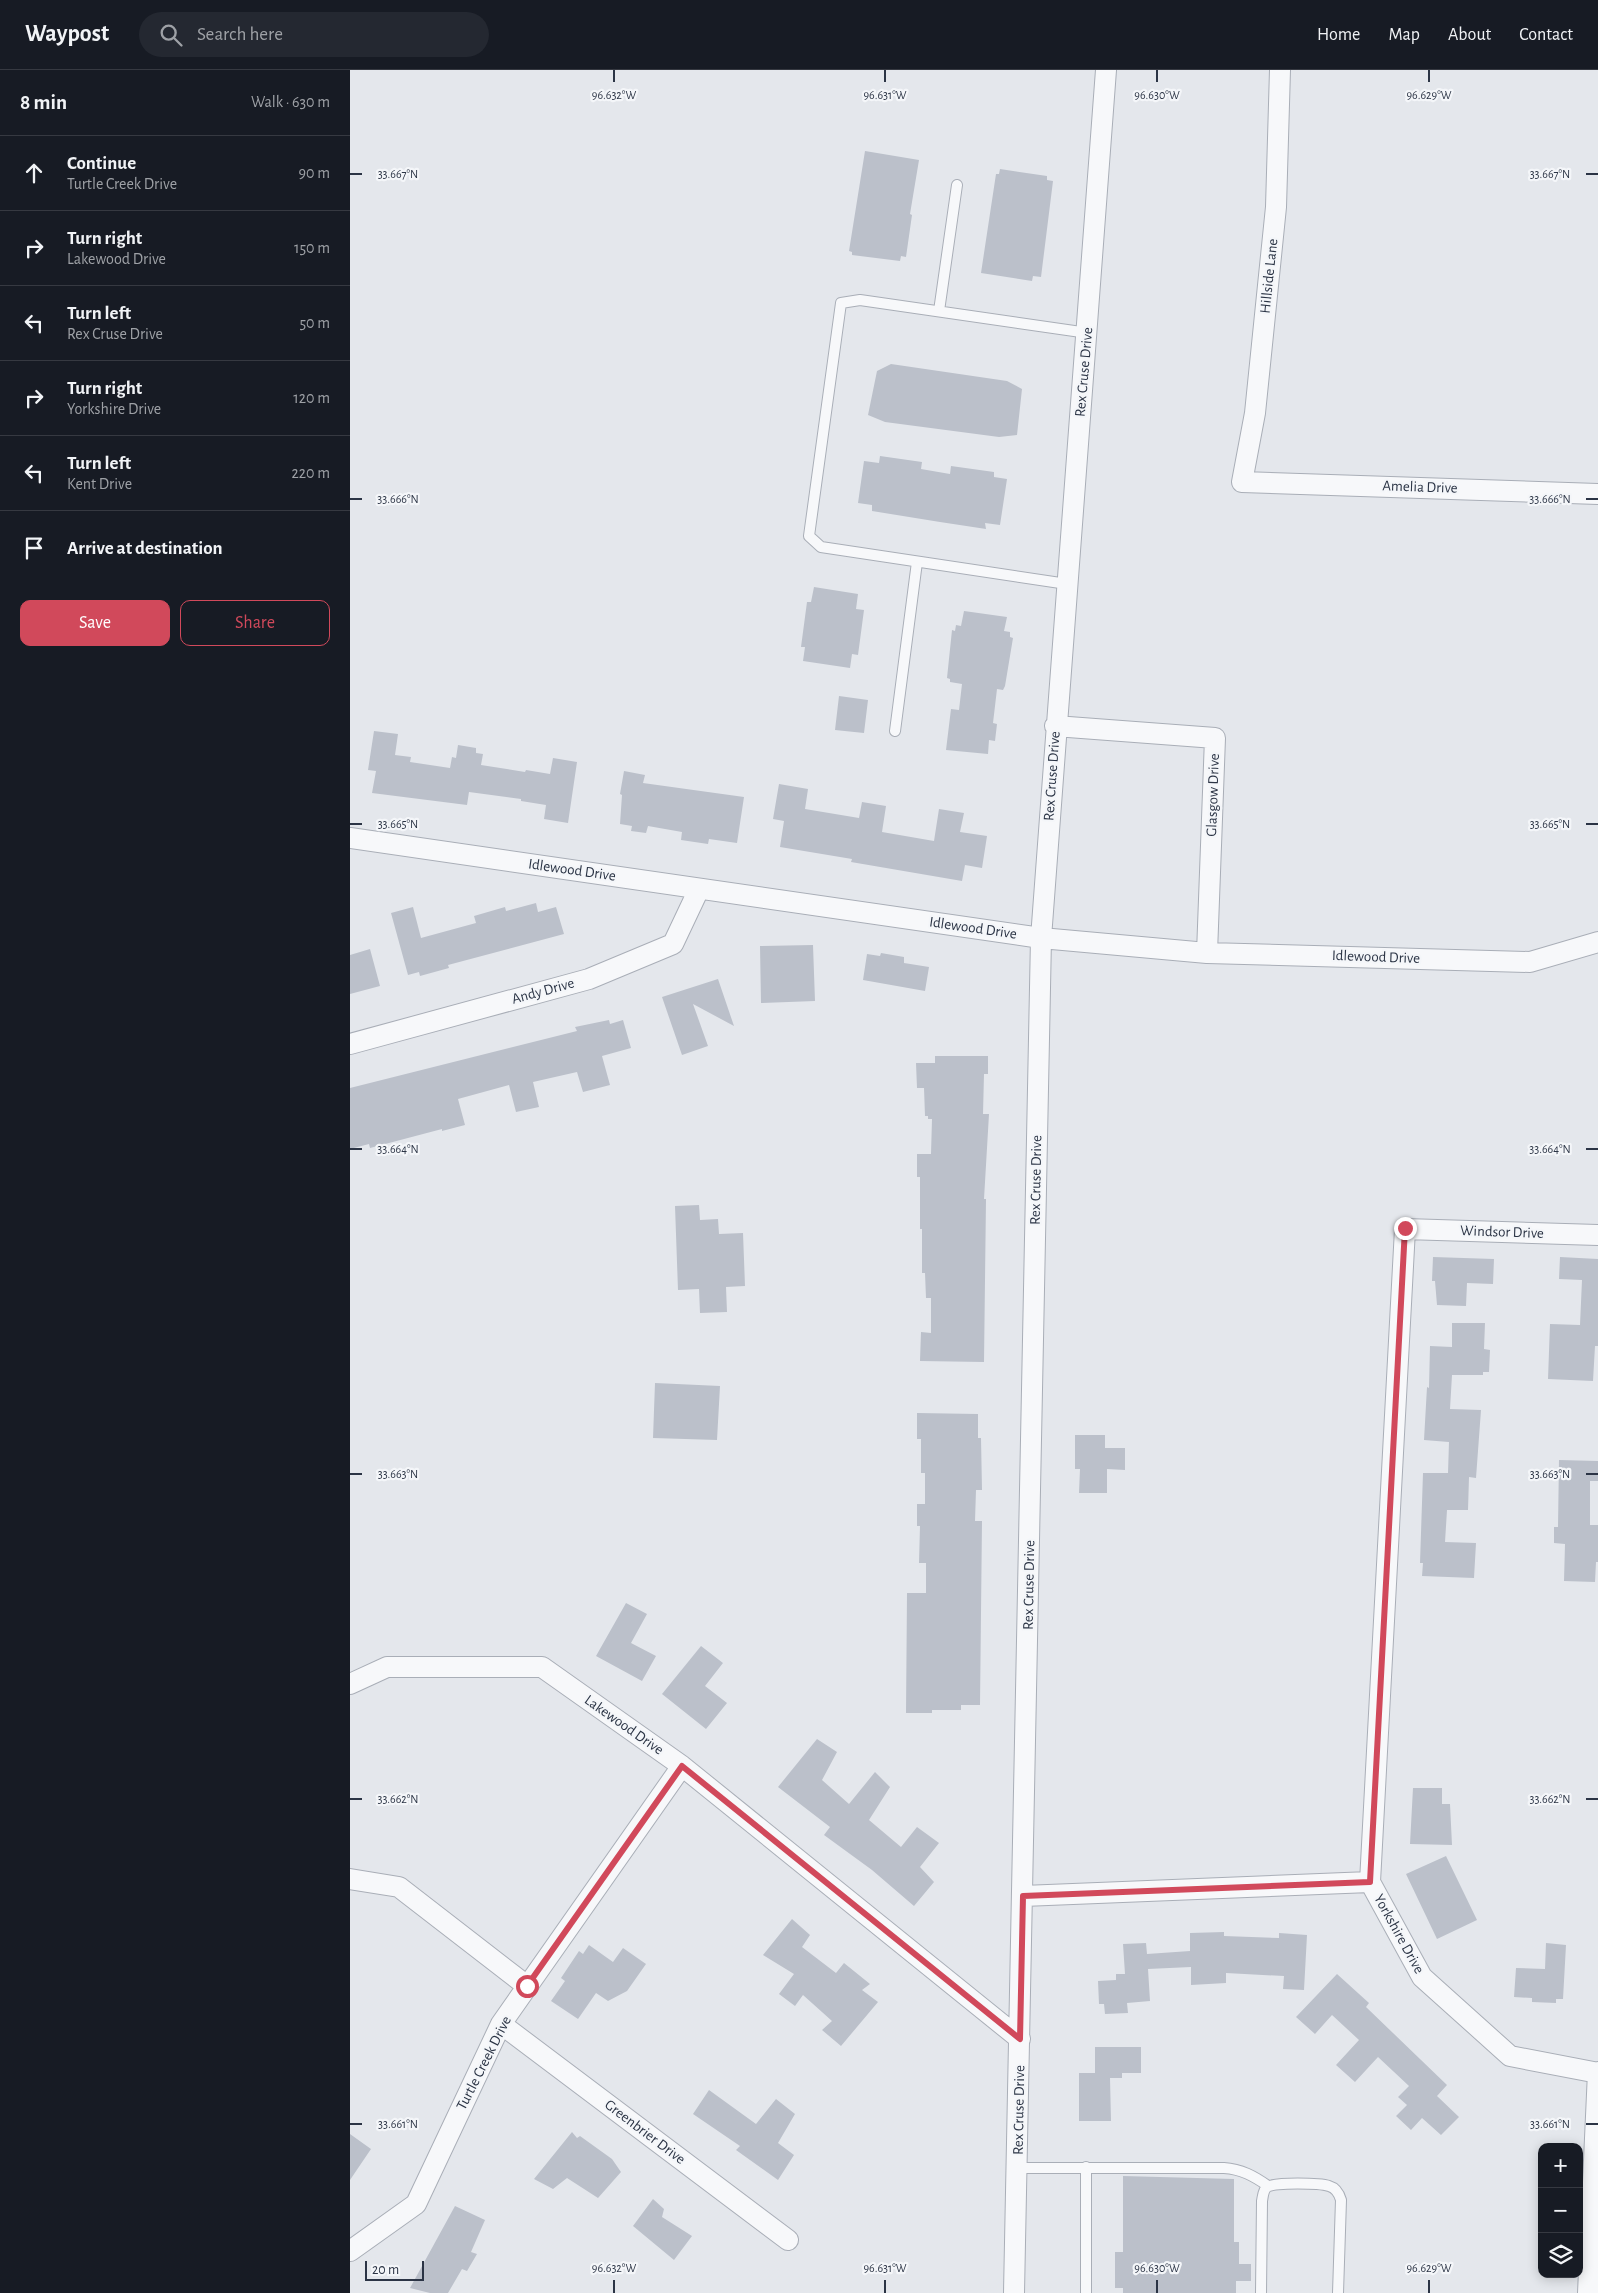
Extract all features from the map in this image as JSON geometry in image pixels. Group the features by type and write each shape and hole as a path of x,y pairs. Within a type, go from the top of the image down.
{"street":[{"name":"Rex Cruse Drive","path":"1014,2293 1041,938 1055,726 1088,333 1106,70"},
{"name":"Hillside Lane","path":"1242,482 1254,413 1276,207 1280,70"},
{"name":"Amelia Drive","path":"1242,482 1598,494"},
{"name":"Glasgow Drive","path":"1055,726 1215,738 1207,953"},
{"name":"Idlewood Drive","path":"350,838 1041,938 1207,953 1530,962 1598,942"},
{"name":"Andy Drive","path":"350,1044 588,979 673,944 699,889"},
{"name":"Windsor Drive","path":"1370,1882 1405,1228 1598,1235"},
{"name":"Lakewood Drive","path":"350,1684 387,1667 542,1667 682,1766 1020,2039"},
{"name":"Turtle Creek Drive","path":"350,2251 416,2204 501,2024 682,1766"},
{"path":"350,1879 399,1888 527,1986"},
{"name":"Yorkshire Drive","path":"1023,1896 1370,1882 1422,1978 1510,2056 1598,2073"},
{"name":"Greenbrier Drive","path":"501,2024 788,2240"},
{"path":"1588,2293 1598,2073"}],"lane":[{"path":"939,312 957,185"},
{"path":"1067,584 821,547 809,536 840,303 860,300 1088,333"},
{"path":"895,730 918,562"},
{"path":"1086,2167 1086,2293"},
{"path":"1017,2168 1236,2169 1253,2176 1268,2186 1328,2185 1339,2194 1341,2200 1338,2293"},
{"path":"1261,2293 1262,2201 1264,2190 1268,2186"}],"building":[{"path":"865,151 919,160 910,214 912,215 906,257 901,256 900,261 852,255 852,252 849,251"},
{"path":"1000,169 1047,176 1047,180 1053,181 1041,277 1033,276 1032,281 981,273 996,174 999,174"},
{"path":"891,364 1007,381 1022,389 1017,435 999,437 885,422 868,415 877,371"},
{"path":"880,456 922,462 921,469 950,474 951,466 994,472 994,477 1007,479 1000,525 985,523 986,529 940,522 872,511 872,505 858,503 864,461 879,463"},
{"path":"814,587 858,594 856,609 864,610 858,655 852,654 850,668 803,661 805,647 801,647 807,602 811,602"},
{"path":"964,611 1007,617 1004,631 1010,632 1010,637 1013,638 1005,686 1003,690 997,689 993,723 997,724 995,741 989,740 988,754 946,750 951,709 959,710 962,684 950,682 950,679 947,678 952,630 955,631 956,625 961,626"},
{"path":"839,696 868,700 864,733 835,730"},
{"path":"374,731 398,734 395,755 411,757 410,762 450,768 452,757 456,758 458,745 476,748 476,753 483,754 481,765 525,772 526,770 550,774 553,758 577,762 568,823 544,819 546,805 521,801 521,799 469,792 467,805 372,793 376,771 368,770"},
{"path":"624,771 645,775 643,783 744,797 737,843 709,839 708,844 681,840 682,832 648,826 646,833 631,831 632,826 620,824 622,795 620,794"},
{"path":"779,784 808,789 805,809 859,818 862,802 886,806 882,832 934,841 939,809 964,813 960,832 987,836 982,868 965,865 962,881 851,862 852,859 780,847 784,821 773,819"},
{"path":"536,903 538,912 556,907 564,934 448,965 449,968 420,976 419,972 408,975 391,913 413,907 421,938 476,923 474,916 505,907 506,911"},
{"path":"813,945 815,1001 761,1003 760,946"},
{"path":"370,949 380,986 350,994 350,955"},
{"path":"881,953 904,957 904,963 929,967 925,991 863,980 867,954 880,956"},
{"path":"718,979 734,1026 693,1004 708,1046 682,1055 662,997"},
{"path":"609,1020 610,1024 623,1020 631,1048 602,1056 610,1085 583,1092 577,1072 533,1082 539,1107 516,1112 509,1085 458,1099 465,1125 442,1131 442,1129 370,1148 369,1144 350,1149 350,1088 577,1031 575,1027"},
{"path":"935,1056 988,1056 988,1074 984,1074 983,1114 989,1114 984,1199 986,1199 984,1362 920,1361 921,1332 931,1333 931,1298 926,1298 925,1273 922,1273 920,1177 917,1177 917,1154 931,1154 932,1119 928,1119 928,1116 925,1116 924,1088 917,1088 916,1063 935,1063"},
{"path":"699,1205 700,1220 718,1219 719,1234 743,1233 745,1286 726,1287 727,1312 700,1313 699,1289 678,1290 675,1206"},
{"path":"1433,1257 1494,1259 1493,1284 1467,1283 1466,1306 1437,1305 1435,1281 1432,1281"},
{"path":"1560,1257 1598,1259 1598,1346 1595,1346 1593,1381 1548,1379 1550,1324 1580,1325 1582,1280 1559,1279"},
{"path":"1452,1323 1485,1323 1484,1349 1490,1350 1489,1372 1483,1372 1483,1375 1452,1375 1450,1409 1481,1410 1476,1478 1469,1477 1468,1510 1447,1510 1445,1542 1476,1543 1474,1578 1422,1576 1423,1563 1420,1563 1423,1473 1448,1473 1449,1442 1424,1440 1427,1387 1429,1388 1430,1346 1452,1347"},
{"path":"655,1383 720,1386 717,1440 653,1438"},
{"path":"917,1413 978,1414 978,1438 981,1438 982,1490 976,1490 975,1521 982,1521 980,1705 961,1705 961,1710 932,1710 932,1713 906,1713 907,1593 926,1593 926,1563 919,1563 920,1526 917,1526 917,1504 925,1504 925,1473 921,1473 921,1439 917,1439"},
{"path":"1075,1435 1105,1435 1105,1448 1125,1448 1125,1470 1107,1469 1107,1493 1079,1493 1080,1469 1075,1469"},
{"path":"1559,1460 1598,1461 1598,1481 1590,1481 1590,1525 1598,1525 1598,1562 1596,1562 1595,1582 1564,1581 1565,1544 1554,1543 1554,1527 1558,1527"},
{"path":"626,1603 647,1614 631,1643 656,1656 642,1681 596,1656"},
{"path":"701,1646 723,1663 705,1686 727,1703 706,1729 662,1694"},
{"path":"817,1739 837,1752 822,1780 849,1804 875,1772 890,1787 869,1820 901,1847 917,1827 939,1843 920,1867 934,1882 914,1906 872,1870 824,1835 830,1827 778,1787"},
{"path":"1413,1788 1442,1788 1442,1804 1450,1804 1452,1845 1410,1844"},
{"path":"1446,1856 1477,1920 1437,1939 1406,1874"},
{"path":"792,1919 810,1935 802,1947 836,1973 844,1963 870,1984 862,1990 878,2002 841,2046 822,2030 832,2021 803,1995 795,2006 779,1994 794,1974 763,1955"},
{"path":"1224,1932 1224,1936 1279,1938 1279,1933 1307,1935 1304,1990 1283,1989 1284,1976 1226,1973 1226,1983 1191,1985 1191,1967 1148,1969 1150,2001 1127,2003 1128,2013 1105,2014 1104,2004 1099,2004 1098,1981 1116,1980 1116,1974 1125,1974 1123,1944 1146,1943 1147,1954 1190,1951 1190,1933"},
{"path":"1546,1943 1566,1945 1563,1999 1556,1999 1556,2003 1532,2002 1532,1998 1514,1997 1516,1968 1545,1969"},
{"path":"589,1945 613,1962 623,1948 646,1964 627,1991 608,2001 596,1993 578,2019 551,2001 565,1981 561,1978 579,1951 583,1954"},
{"path":"1337,1974 1369,2003 1366,2007 1447,2085 1437,2096 1459,2117 1441,2135 1422,2118 1411,2130 1396,2116 1407,2105 1398,2097 1409,2086 1378,2057 1355,2082 1336,2065 1359,2040 1332,2015 1315,2034 1296,2017"},
{"path":"1095,2047 1141,2047 1141,2073 1122,2073 1122,2078 1110,2078 1111,2121 1079,2121 1079,2073 1095,2073"},
{"path":"709,2090 756,2124 776,2099 795,2114 778,2143 794,2155 778,2180 736,2150 740,2146 693,2114"},
{"path":"572,2132 577,2138 580,2136 612,2159 621,2172 598,2198 567,2178 553,2189 534,2179"},
{"path":"350,2134 371,2149 350,2180"},
{"path":"1123,2176 1234,2179 1234,2242 1239,2242 1239,2264 1251,2264 1251,2281 1236,2281 1236,2293 1123,2293 1123,2288 1115,2288 1115,2252 1123,2252"},
{"path":"653,2199 664,2209 662,2217 692,2236 674,2260 633,2226"},
{"path":"455,2206 485,2220 471,2252 477,2254 467,2271 462,2269 448,2293 430,2293 410,2288"}],"route":[{"path":"527,1986 682,1766 1020,2039 1023,1896 1370,1882 1405,1228"}]}
